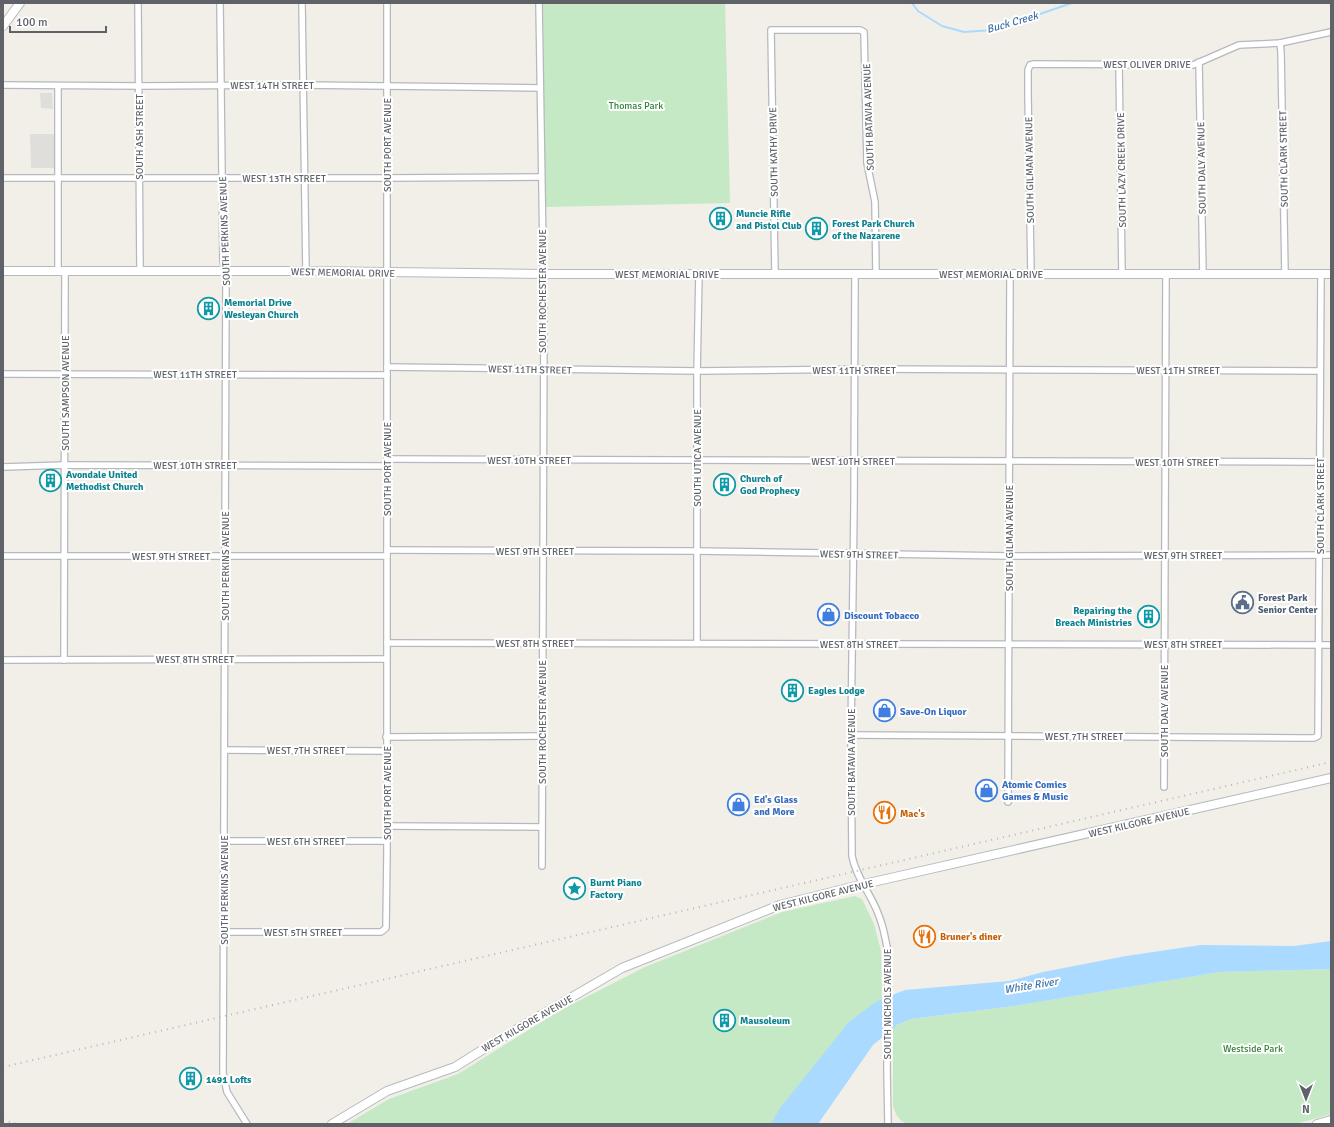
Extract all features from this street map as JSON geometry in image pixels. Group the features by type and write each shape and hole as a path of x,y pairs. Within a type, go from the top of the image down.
{"main road":[{"path":"3,26 20,3"},
{"name":"WEST MEMORIAL DRIVE","path":"3,271 306,271 543,274 1331,274"},
{"name":"WEST KILGORE AVENUE","path":"332,1124 387,1091 455,1067 504,1036 622,968 780,905 864,884 1331,778"},
{"path":"1318,1124 1331,1120"}],"street":[{"name":"SOUTH ASH STREET","path":"138,3 140,271"},
{"name":"SOUTH PERKINS AVENUE","path":"220,3 224,272 226,282 224,1078 227,1092 247,1124"},
{"path":"302,3 302,85 306,271"},
{"name":"SOUTH PORT AVENUE","path":"381,932 386,928 387,842 387,3"},
{"name":"SOUTH ROCHESTER AVENUE","path":"539,3 543,274 542,866"},
{"name":"SOUTH KATHY DRIVE","path":"775,274 771,30 860,30 864,32"},
{"name":"SOUTH BATAVIA AVENUE","path":"864,32 867,163 875,202 876,274"},
{"name":"WEST OLIVER DRIVE","path":"1030,66 1034,64 1193,65 1239,45 1280,43 1331,32"},
{"name":"SOUTH CLARK STREET","path":"1280,43 1285,274"},
{"name":"SOUTH DALY AVENUE","path":"1200,62 1203,275"},
{"name":"SOUTH LAZY CREEK DRIVE","path":"1119,64 1122,274"},
{"name":"SOUTH GILMAN AVENUE","path":"1030,66 1028,70 1028,94 1032,274"},
{"name":"WEST 14TH STREET","path":"3,85 302,85 540,88"},
{"name":"SOUTH SAMPSON AVENUE","path":"58,86 58,178 65,374 64,660"},
{"name":"WEST 13TH STREET","path":"3,178 541,177"},
{"name":"SOUTH UTICA AVENUE","path":"697,643 699,273"},
{"name":"SOUTH BATAVIA AVENUE","path":"854,867 852,856 851,735 855,274"},
{"name":"SOUTH GILMAN AVENUE","path":"1008,802 1010,274"},
{"name":"SOUTH DALY AVENUE","path":"1164,787 1166,274"},
{"name":"SOUTH CLARK STREET","path":"1316,737 1319,733 1318,645 1320,556 1321,274"},
{"name":"WEST 11TH STREET","path":"387,367 698,371 854,369 1320,371"},
{"name":"WEST 11TH STREET","path":"3,374 387,375"},
{"name":"WEST 10TH STREET","path":"387,459 1320,462"},
{"name":"WEST 10TH STREET","path":"3,466 387,466"},
{"name":"WEST 9TH STREET","path":"3,556 226,556 543,551 1009,556 1331,555"},
{"name":"WEST 8TH STREET","path":"387,642 1331,645"},
{"name":"WEST 8TH STREET","path":"3,660 386,659"},
{"name":"WEST 7TH STREET","path":"851,735 1316,737"},
{"path":"386,737 542,736"},
{"name":"WEST 7TH STREET","path":"225,750 386,750"},
{"path":"387,826 542,826"},
{"name":"WEST 6TH STREET","path":"224,841 387,842"},
{"name":"SOUTH NICHOLS AVENUE","path":"854,867 879,916 885,936 888,965 888,1124"},
{"name":"WEST 5TH STREET","path":"224,932 381,932"}],"shaded area":[{"path":"40,93 52,93 53,109 41,108"},
{"path":"30,134 54,134 55,168 31,168"}],"green space":[{"name":"Thomas Park","path":"543,3 725,3 730,203 545,207"},
{"path":"855,896 862,899 874,924 881,951 882,999 877,1001 771,1124 347,1124 389,1099 458,1074 559,1011 645,967 782,912"},
{"name":"Westside Park","path":"1331,969 1331,1114 1295,1124 908,1124 898,1117 893,1106 893,1027 911,1019 1014,1006 1220,972"}],"water":[{"name":"White River","path":"1331,941 1331,969 1220,972 1014,1006 911,1019 897,1025 873,1045 818,1124 771,1124 780,1108 849,1022 877,1001 905,990 1009,981 1043,972 1126,956 1201,945 1294,946"}],"waterway":[{"name":"Buck Creek","path":"912,3 918,11 942,26 964,32 993,30 1072,3"}],"railway":[{"path":"3,1067 1331,762"},
{"path":"3,1120 17,1124"}],"place":[{"name":"Muncie Rifle and Pistol Club","path":"720,219"},
{"name":"Forest Park Church of the Nazarene","path":"816,229"},
{"name":"Memorial Drive Wesleyan Church","path":"209,308"},
{"name":"Avondale United Methodist Church","path":"51,480"},
{"name":"Church of God Prophecy","path":"724,484"},
{"name":"Forest Park Senior Center","path":"1242,603"},
{"name":"Discount Tobacco","path":"829,615"},
{"name":"Repairing the Breach Ministries","path":"1148,616"},
{"name":"Eagles Lodge","path":"792,690"},
{"name":"Save-On Liquor","path":"884,711"},
{"name":"Atomic Comics Games & Music","path":"986,790"},
{"name":"Ed's Glass and More","path":"738,805"},
{"name":"Mac's","path":"884,813"},
{"name":"Burnt Piano Factory","path":"575,888"},
{"name":"Bruner's diner","path":"925,936"},
{"name":"Mausoleum","path":"725,1020"},
{"name":"1491 Lofts","path":"190,1079"}]}
